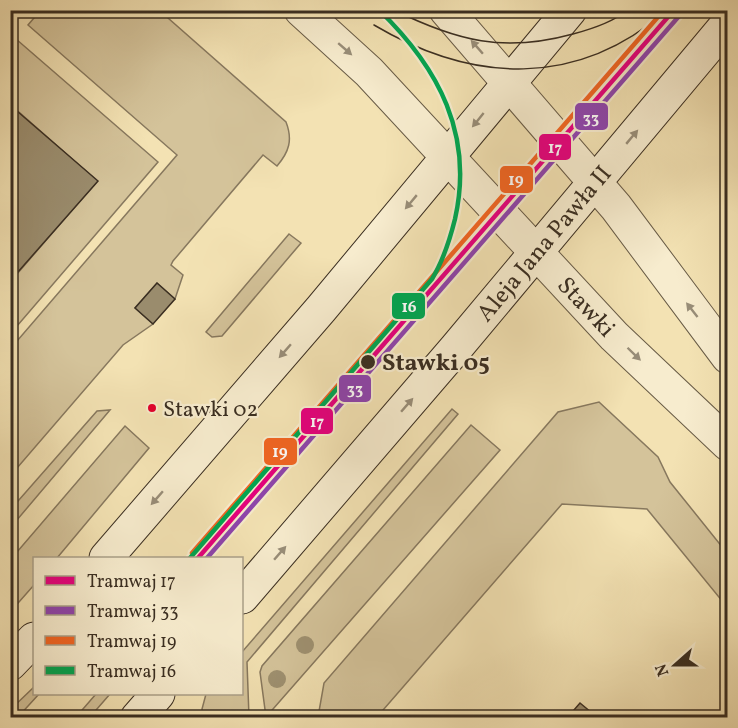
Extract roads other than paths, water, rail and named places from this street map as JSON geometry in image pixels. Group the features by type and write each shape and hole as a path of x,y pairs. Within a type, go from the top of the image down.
{"main road":[{"name":"Stawki","path":"301,10 369,72 614,336 728,444"},
{"path":"446,10 595,182 728,357"},
{"path":"107,557 448,157 570,10"},
{"name":"Aleja Jana Pawła II","path":"243,596 728,23"},
{"path":"10,664 33,640"},
{"path":"137,717 156,695"}],"tram line":[{"name":"16","path":"191,557 432,279 448,242 455,219 460,188 460,159 455,131 447,105 419,55 379,10"},
{"path":"394,10 439,30 481,41 503,43 525,43 573,34 602,25 628,10"},
{"name":"19","path":"192,553 664,10"},
{"path":"374,25 411,44 448,58 486,67 523,69 561,65 597,54 633,36 667,10"},
{"name":"17","path":"199,557 674,10"},
{"name":"33","path":"208,557 680,15"}],"place":[{"name":"Stawki 05","path":"368,362"},
{"name":"Stawki 02","path":"152,408"}]}
